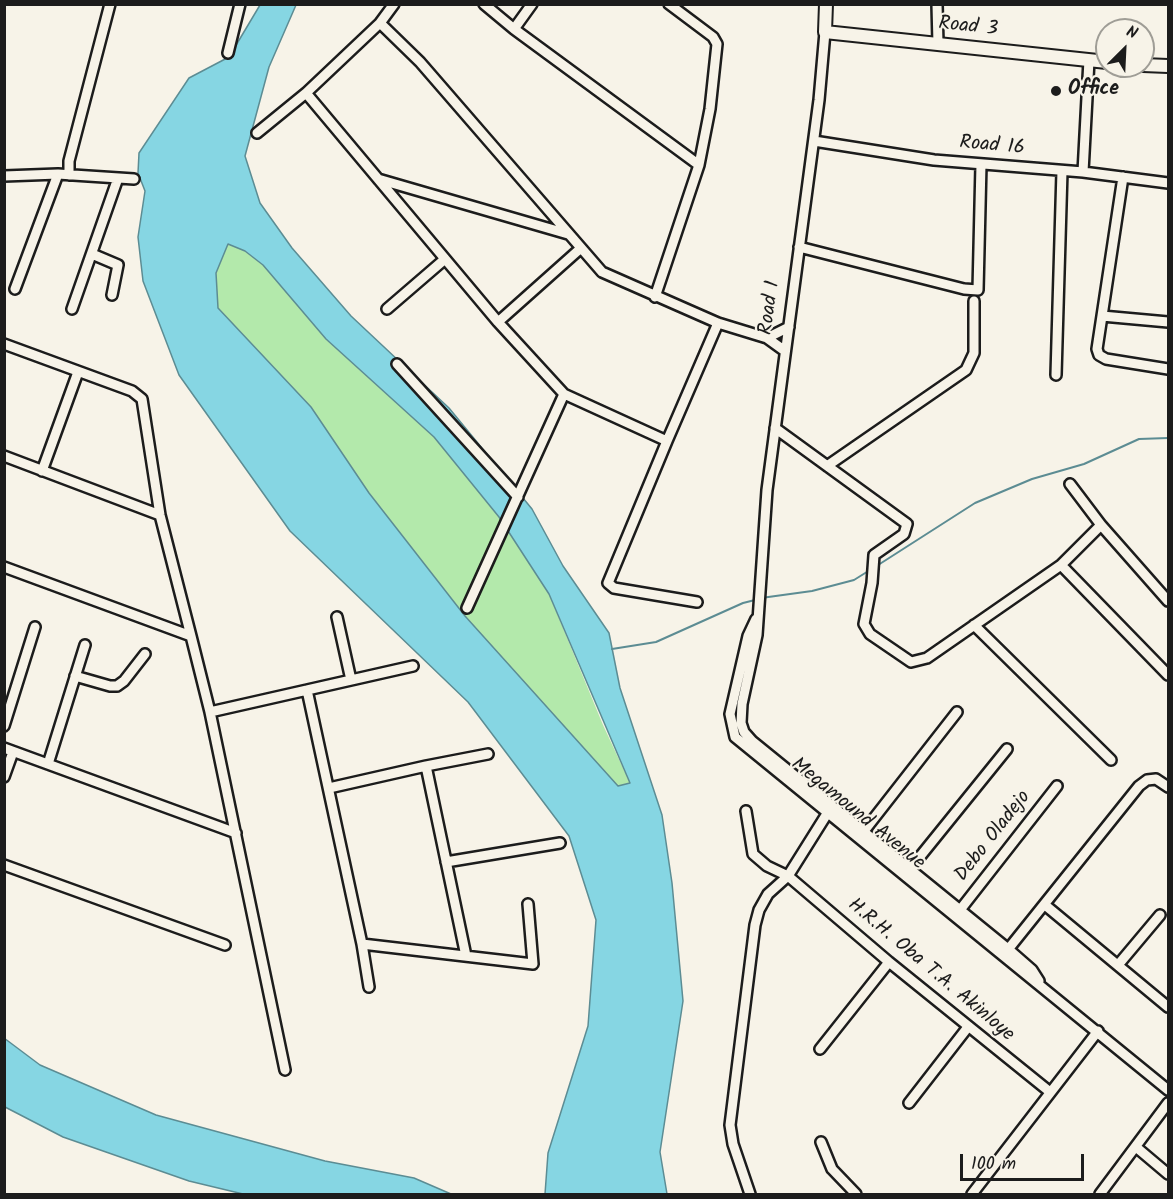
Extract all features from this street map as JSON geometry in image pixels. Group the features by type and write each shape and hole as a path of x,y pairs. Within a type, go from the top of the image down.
{"street":[{"path":"69,175 69,161 110,4"},
{"path":"228,53 240,4"},
{"path":"257,134 306,93 380,23 394,4"},
{"path":"484,4 514,29 699,165"},
{"path":"514,29 532,4"},
{"path":"655,297 699,165 710,109 716,39 669,4"},
{"name":"Road 1","path":"752,635 758,613 775,428 814,141 826,4"},
{"path":"937,4 938,44"},
{"path":"380,23 420,62 568,234 606,274 718,323 767,338 785,351"},
{"name":"Road 3","path":"825,32 1095,61"},
{"path":"1083,172 1089,60"},
{"path":"306,93 498,321 564,394 667,441"},
{"name":"Road 16","path":"814,141 896,156 1083,172 1168,183"},
{"path":"800,247 964,289 978,290 981,164"},
{"path":"1056,375 1062,171"},
{"path":"15,289 58,174"},
{"path":"4,176 58,174 134,179"},
{"path":"1123,177 1097,349 1099,355 1106,359 1168,369"},
{"path":"72,309 118,178"},
{"path":"378,179 568,234"},
{"path":"498,321 581,248"},
{"path":"92,254 118,265 112,295"},
{"path":"387,309 445,259"},
{"path":"827,466 966,370 974,353 974,302"},
{"path":"1102,316 1168,322"},
{"path":"697,602 614,588 608,583 718,323"},
{"path":"767,338 789,327"},
{"path":"4,344 132,391 142,399 160,515 210,712 285,1071"},
{"path":"397,364 518,497"},
{"path":"42,471 78,372"},
{"path":"467,608 564,394"},
{"path":"775,428 907,524 904,534 876,551 873,557 873,575 864,624 866,630 906,659 919,661 927,658 1061,565 1101,525"},
{"path":"4,456 160,515"},
{"path":"1070,484 1101,525 1165,589 1168,601"},
{"path":"1061,565 1168,675"},
{"path":"4,567 191,636"},
{"path":"337,617 351,680"},
{"path":"974,625 1111,760"},
{"path":"4,726 35,627"},
{"name":"Megamound Avenue","path":"752,635 742,704 744,732 830,810 1005,953 1032,970 1039,981 1168,1090"},
{"path":"48,764 85,645"},
{"path":"75,676 117,686 124,681 145,654"},
{"path":"210,712 413,666"},
{"path":"307,690 362,944 369,987"},
{"path":"864,831 957,712"},
{"path":"910,869 1007,749"},
{"path":"4,777 9,750 236,833"},
{"path":"329,788 488,754"},
{"path":"426,766 466,956"},
{"path":"1005,953 1139,786 1147,780 1156,779 1168,787"},
{"name":"Debo Oladejo","path":"960,910 1058,786"},
{"path":"750,1194 733,1144 730,1125 755,925 759,910 768,894 788,876 830,810"},
{"name":"Megamound Avenue","path":"830,810 864,831 960,910 1005,953"},
{"name":"H.R.H. Oba T.A. Akinloye","path":"746,811 753,854 767,866 788,876 889,962 1050,1092"},
{"path":"446,862 560,843"},
{"path":"4,865 225,945"},
{"path":"362,944 533,964 528,904"},
{"path":"1044,905 1168,1007"},
{"path":"1118,965 1160,915"},
{"path":"820,1049 889,962"},
{"path":"909,1103 968,1027"},
{"path":"972,1194 1098,1031"},
{"path":"1100,1194 1168,1103"},
{"path":"821,1142 832,1169 856,1194"},
{"path":"1136,1147 1168,1174"}],"green space":[{"path":"228,244 245,251 263,265 326,339 434,437 499,517 549,594 603,725 630,783 618,787 465,616 369,493 311,407 218,308 216,273"}],"water":[{"path":"260,5 296,5 269,67 245,156 260,203 292,248 351,316 449,408 532,509 563,566 609,633 620,688 662,815 672,883 683,1001 660,1152 667,1194 545,1194 548,1153 588,1026 596,920 569,836 468,702 290,531 179,375 143,281 138,237 145,191 138,173 139,153 189,78 229,57","holes":["228,244 245,251 263,265 326,339 434,437 499,517 549,594 630,783 618,786 465,616 369,493 311,407 218,308 216,273"]},
{"path":"4,1038 40,1065 156,1115 325,1161 414,1178 451,1194 243,1194 189,1181 63,1137 5,1107"}],"waterway":[{"path":"875,567 975,503 1032,479 1084,464 1139,439 1168,438"},
{"path":"761,598 812,591 854,580 870,570"},
{"path":"612,649 656,642 743,603 755,600"}],"place":[{"name":"Office","path":"1056,91"}]}
